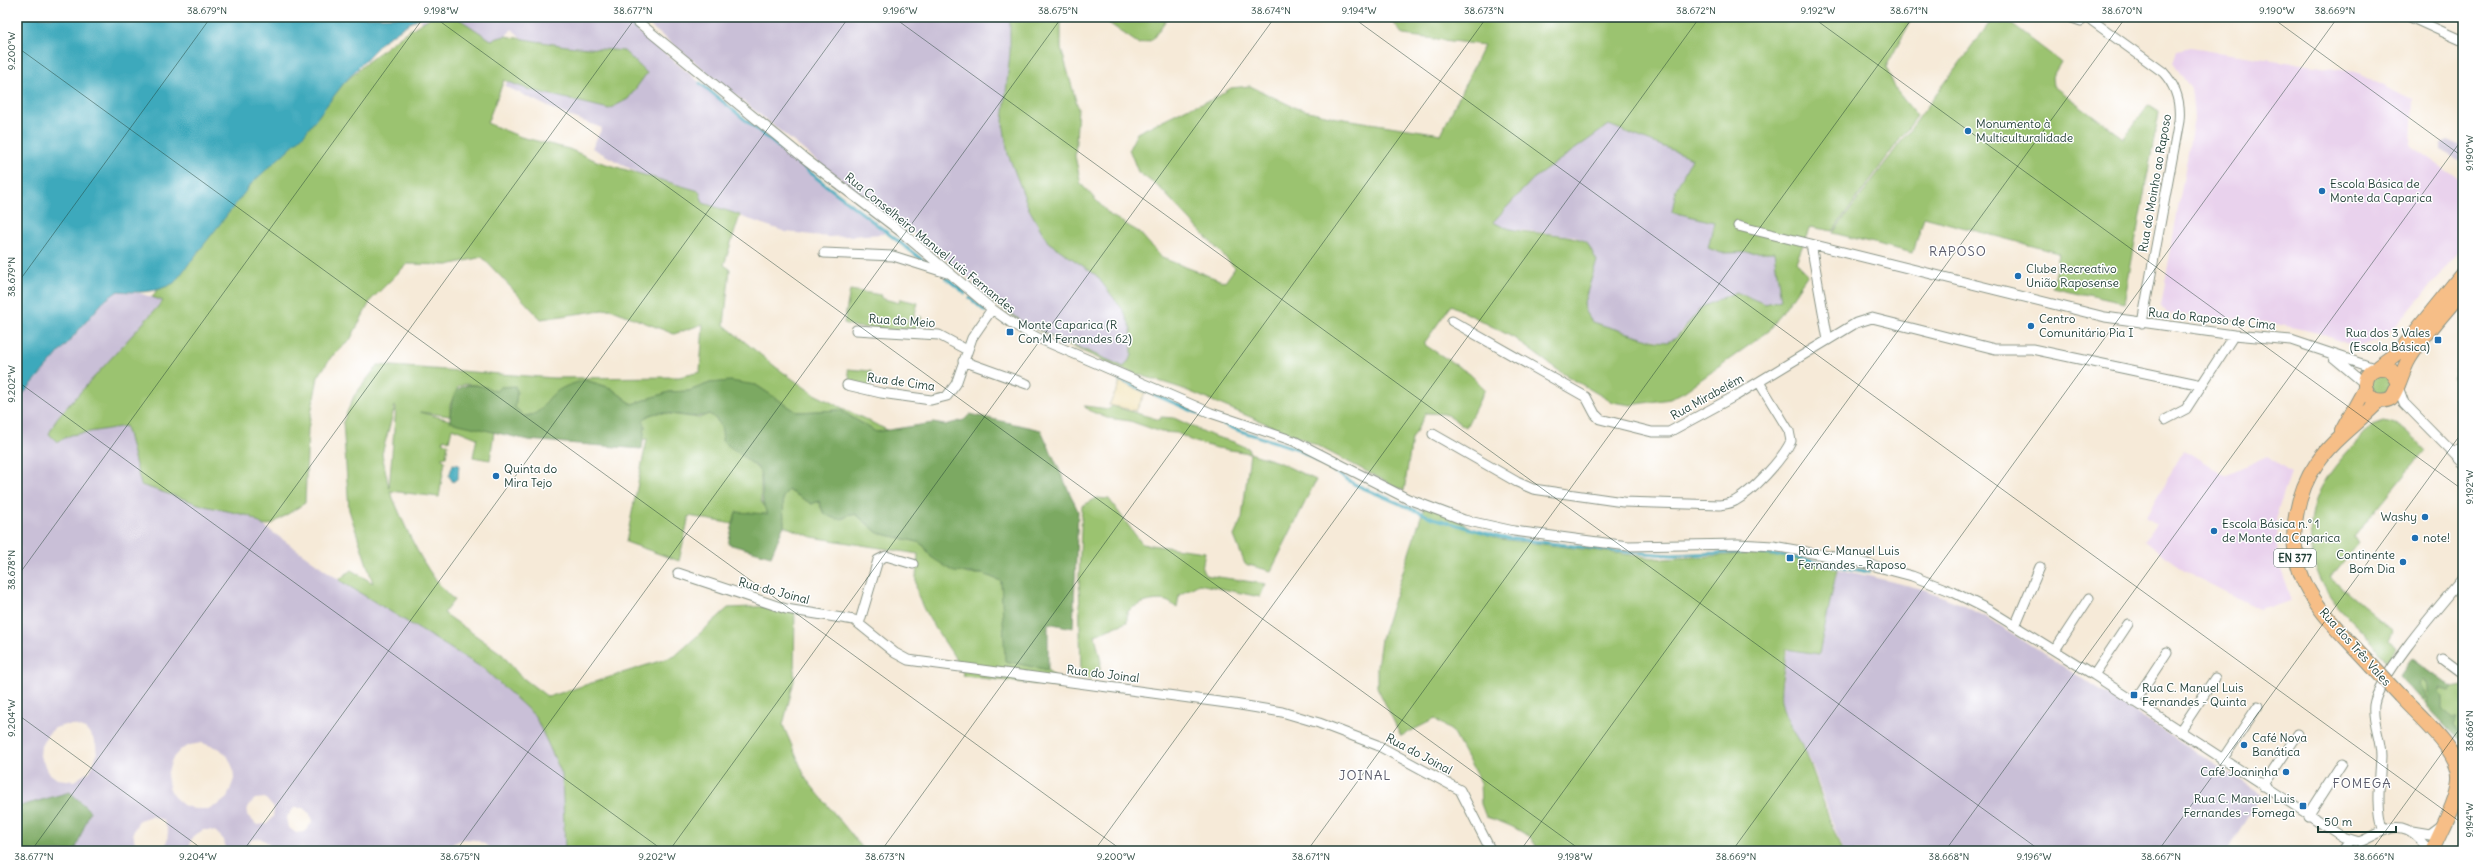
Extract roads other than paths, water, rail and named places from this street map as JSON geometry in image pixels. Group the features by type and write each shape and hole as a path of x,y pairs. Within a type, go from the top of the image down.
{"main road":[{"name":"Rua dos Três Vales","path":"2432,851 2453,799 2459,779 2458,769 2449,749 2318,607 2301,577 2294,554 2296,511 2304,485 2317,463 2338,437 2365,386 2369,372 2401,350 2463,273"},
{"name":"Rua dos Três Vales","path":"2338,437 2382,400 2391,398 2410,358 2463,290"},
{"path":"2376,368 2391,370 2398,384"},
{"path":"2365,386 2373,399 2382,400"},
{"name":"EN 377","path":"2449,749 2463,762"},
{"path":"2453,799 2463,787"}],"street":[{"name":"Rua Conselheiro Manuel Luis Fernandes","path":"632,17 804,158 900,231 992,309 1026,332 1118,374 1211,413 1294,441 1408,499 1464,520 1514,531 1628,546 1756,544 1856,561 1912,576 1953,592 2055,650 2308,816 2349,841"},
{"path":"2069,17 2080,21 2087,17"},
{"name":"Rua do Moinho ao Raposo","path":"2087,17 2163,72 2172,84 2178,98 2179,121 2142,323"},
{"path":"2410,17 2463,41"},
{"name":"Rua do Raposo de Cima","path":"1738,226 2057,306 2142,323 2234,335 2291,340 2376,368"},
{"path":"1811,244 1828,340 1861,320 1878,318 1995,348 2032,349 2202,385"},
{"path":"824,253 893,256 952,275"},
{"name":"Rua de Cima","path":"847,385 881,393 939,399 947,396 953,390 967,350 979,327 992,309"},
{"name":"Rua Mirabelém","path":"1452,321 1586,397 1595,414 1600,418 1652,432 1663,433 1674,429 1760,382 1828,340"},
{"name":"Rua do Meio","path":"856,330 939,335 967,350"},
{"path":"2165,420 2186,409 2234,335"},
{"name":"Rua do Raposo de Cima","path":"2329,353 2365,386"},
{"path":"963,361 1027,384"},
{"path":"1433,434 1516,482 1533,489 1623,502 1720,505 1733,502 1744,496 1781,458 1791,441 1790,431 1760,382"},
{"path":"2398,384 2404,403 2463,463"},
{"path":"2382,400 2404,403"},
{"path":"2454,454 2463,446"},
{"path":"859,624 878,560 886,556 913,564"},
{"path":"2015,626 2040,567"},
{"name":"Rua do Joinal","path":"678,573 786,609 854,620 895,653 908,660 1215,701 1282,712 1319,723 1377,745 1460,790 1491,851"},
{"path":"2383,829 2379,816 2381,753 2373,711 2376,698 2405,651 2463,578"},
{"path":"2055,650 2089,598"},
{"path":"2094,675 2128,624"},
{"path":"2134,702 2167,652"},
{"path":"2443,660 2459,672 2463,667"},
{"path":"2180,731 2215,678"},
{"path":"2222,760 2258,706"},
{"path":"2263,786 2298,734"},
{"path":"2308,816 2342,763"},
{"path":"2342,851 2349,841 2358,842 2383,829 2397,826 2410,831 2430,834 2443,824"},
{"path":"2410,831 2424,843 2427,851"}],"water":[{"path":"17,17 421,17 383,41 344,83 303,136 252,183 174,283 160,289 147,292 118,291 104,301 17,401"},
{"path":"453,464 459,465 458,478 453,482 449,476"}],"waterway":[{"path":"622,17 637,29"},
{"path":"700,83 818,179 925,262"},
{"path":"946,278 965,293"},
{"path":"970,298 985,311"},
{"path":"1120,380 1240,431 1298,449 1354,484 1433,518 1500,537 1615,551 1672,555 1745,552 1786,556 1869,572"}],"place":[{"name":"Monumento à Multiculturalidade","path":"1968,131"},
{"name":"Escola Básica de Monte da Caparica","path":"2322,191"},
{"name":"Clube Recreativo União Raposense","path":"2018,276"},
{"name":"Centro Comunitário Pia I","path":"2031,326"},
{"name":"Monte Caparica (R Con M Fernandes 62)","path":"1010,332"},
{"name":"Rua dos 3 Vales (Escola Básica)","path":"2438,340"},
{"name":"Quinta do Mira Tejo","path":"496,476"},
{"name":"Washy","path":"2425,517"},
{"name":"Escola Básica n.º 1 de Monte da Caparica","path":"2214,531"},
{"name":"note!","path":"2415,538"},
{"name":"Rua C. Manuel Luis Fernandes - Raposo","path":"1790,558"},
{"name":"Continente Bom Dia","path":"2403,562"},
{"name":"Rua C. Manuel Luis Fernandes - Quinta","path":"2134,695"},
{"name":"Café Nova Banática","path":"2244,745"},
{"name":"Café Joaninha","path":"2286,772"},
{"name":"Rua C. Manuel Luis Fernandes - Fomega","path":"2303,806"}],"district":[{"name":"RAPOSO","path":"1958,251"},
{"name":"JOINAL","path":"1365,775"},
{"name":"FOMEGA","path":"2362,783"}]}
